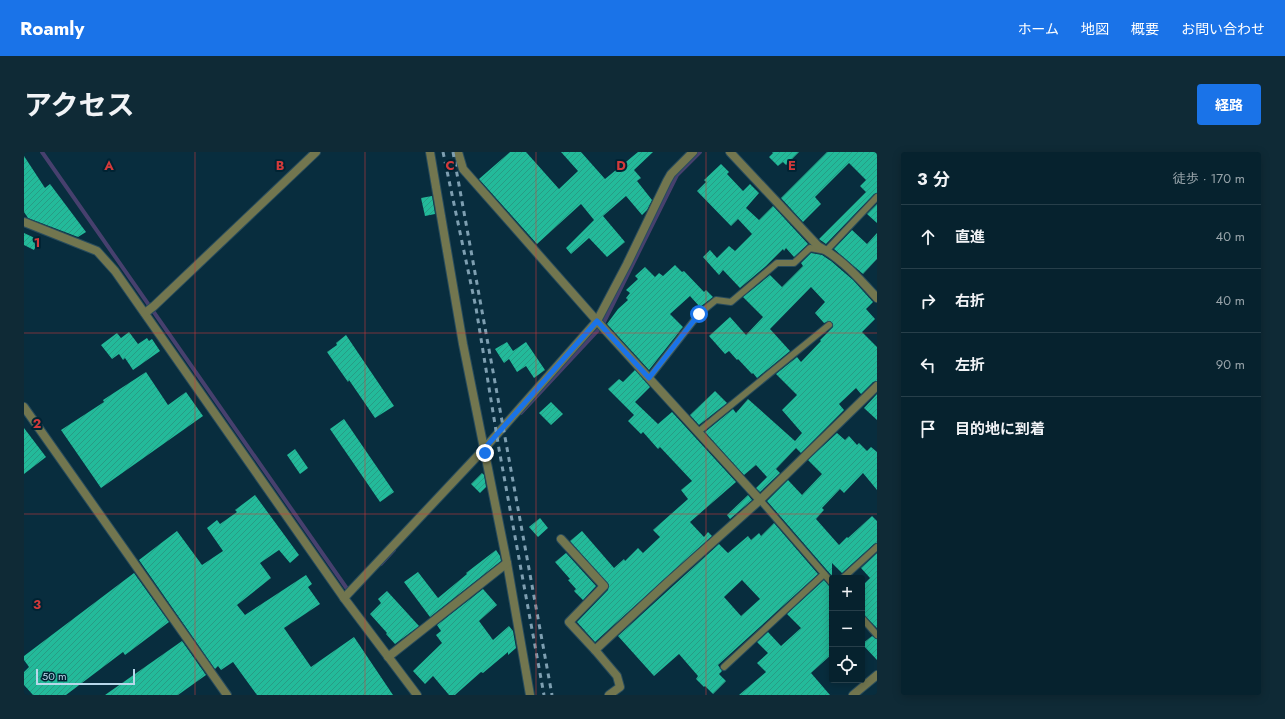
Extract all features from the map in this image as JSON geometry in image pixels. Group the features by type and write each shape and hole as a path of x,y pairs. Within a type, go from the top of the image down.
{"street":[{"path":"145,313 316,152"},
{"path":"430,152 463,344 508,563 530,695"},
{"path":"458,152 463,169 597,321 760,500"},
{"path":"730,152 818,246 826,250 860,279 877,298"},
{"path":"344,598 484,449 597,321 627,264 667,181 688,154"},
{"path":"24,222 96,251 115,270 344,598 417,695"},
{"path":"595,650 672,578 760,500 877,386"},
{"path":"24,407 227,695"},
{"path":"561,539 604,586 569,622 617,676 620,687 610,695"},
{"path":"388,657 508,563"},
{"path":"853,695 877,675"}],"lane":[{"path":"649,378 699,314 716,300 731,302 777,263 794,263 810,248 826,250 877,197"},
{"path":"698,432 829,325"},
{"path":"760,500 829,580"},
{"path":"846,575 877,547"},
{"path":"724,667 824,574"},
{"path":"865,621 877,635"}],"building":[{"path":"510,152 526,152 559,189 578,171 561,152 581,152 605,179 638,152 653,152 634,170 641,178 637,181 652,200 647,210 642,215 626,196 603,216 625,242 607,257 589,238 571,254 566,248 594,220 581,204 537,244 479,179"},
{"path":"772,152 799,152 786,165 783,162 778,166 769,157 773,153"},
{"path":"827,152 877,152 877,193 874,194 826,244 819,239 866,192 860,186 866,180 849,163 815,197 821,204 803,222 781,198"},
{"path":"24,156 45,188 50,184 86,232 78,237 28,218 24,212"},
{"path":"721,164 729,172 727,174 743,191 750,184 759,193 746,208 759,220 773,206 808,244 794,257 786,248 784,251 783,249 740,288 723,270 719,275 703,257 710,250 717,258 729,246 735,251 752,234 738,219 731,226 697,191 706,182 704,180"},
{"path":"432,196 435,214 425,216 421,198"},
{"path":"877,204 877,223 867,214"},
{"path":"852,230 867,244 877,233 877,259 863,274 834,249"},
{"path":"24,233 39,240 34,250 24,245"},
{"path":"811,253 822,255 831,261 853,280 873,302 866,309 875,319 862,332 877,347 877,381 873,382 861,394 856,388 839,404 844,410 801,453 796,448 776,469 780,473 760,492 756,488 767,477 756,465 744,475 705,432 733,409 736,413 748,399 795,441 802,433 782,410 797,395 776,374 797,357 801,362 833,327 833,324 830,321 824,323 815,313 825,302 811,287 770,329 790,351 757,378 729,351 725,354 709,336 730,317 746,335 763,317 743,297 770,275 782,287 803,266 801,263"},
{"path":"675,265 682,272 684,271 704,292 706,290 713,297 700,307 690,296 670,314 683,327 649,370 607,324 618,309 628,300 626,298 630,293 626,290 638,279 635,276 645,267 655,277 659,273 663,276"},
{"path":"129,332 138,344 147,338 149,341 152,339 160,351 133,370 125,358 123,360 119,354 112,359 101,345 117,333 121,338"},
{"path":"346,335 394,406 375,418 349,380 348,382 327,352 337,345 336,343"},
{"path":"507,342 513,351 526,342 545,370 534,378 526,366 517,372 509,359 504,363 495,349"},
{"path":"635,370 650,387 635,402 658,424 672,412 736,482 690,522 704,537 708,532 712,536 595,642 577,622 608,590 609,585 570,541 582,531 614,568 624,559 625,561 638,548 643,553 660,537 653,530 688,499 681,490 692,481 660,447 658,449 643,432 641,434 628,421 634,415 608,389 619,379 623,382"},
{"path":"146,372 168,405 186,392 203,416 101,488 61,430"},
{"path":"715,391 727,403 699,425 690,415"},
{"path":"877,394 877,420 864,408"},
{"path":"551,402 563,414 551,425 539,413"},
{"path":"344,419 394,492 380,502 330,429"},
{"path":"24,428 46,457 24,474"},
{"path":"837,433 845,440 849,436 857,445 859,443 867,451 871,447 877,452 877,490 863,473 844,493 840,489 822,508 824,510 816,519 839,545 872,516 877,521 877,543 842,573 832,563 831,575 767,501 788,480 802,495 822,474 808,460"},
{"path":"295,449 308,468 300,474 287,455"},
{"path":"482,473 484,475 486,487 480,493 471,484"},
{"path":"255,495 299,555 290,563 279,550 260,563 271,578 237,605 245,615 306,575 312,584 308,587 320,604 284,628 311,667 354,637 393,695 257,695 233,662 221,670 218,666 215,669 139,560 177,531 202,565 223,551 207,528 217,520 220,524 237,512 235,510"},
{"path":"748,495 752,500 730,519 727,515"},
{"path":"540,518 548,528 538,537 529,527"},
{"path":"774,523 818,574 718,665 722,671 719,674 726,681 713,694 696,679 698,676 679,654 654,676 618,636 719,544 728,553 748,536 751,540 759,533 761,536","holes":["742,580 760,599 741,616 724,597"]},
{"path":"496,550 501,561 430,617 404,582 418,572 438,598 467,574 466,573"},
{"path":"566,553 596,586 583,600 574,591 576,589 568,580 570,579 555,562"},
{"path":"877,553 877,628 865,616 865,583 870,578 861,568"},
{"path":"134,573 169,622 125,655 123,652 66,695 33,695 24,685 24,672 29,667 24,660 24,656"},
{"path":"824,580 829,586 829,657 811,673 830,695 739,695 766,672 757,663 768,653 757,642 768,632 781,646 801,628 787,614"},
{"path":"483,589 497,605 479,621 493,640 509,626 513,631 516,648 508,655 508,652 483,673 481,672 455,695 449,695 433,676 425,684 413,671 442,643 436,635 441,631 437,625"},
{"path":"387,591 419,626 395,644 370,614 381,603 378,599"},
{"path":"872,636 877,639 877,660 865,647 865,642"},
{"path":"182,641 206,675 178,695 105,695"}],"waterway":[{"path":"42,152 350,593"},
{"path":"521,413 602,326 677,175 700,152"},
{"path":"381,564 394,550"}],"railway":[{"path":"443,152 476,308 499,449 544,695"},
{"path":"453,152 552,695"}],"route":[{"path":"485,453 484,449 597,321 649,378 699,314"}]}
